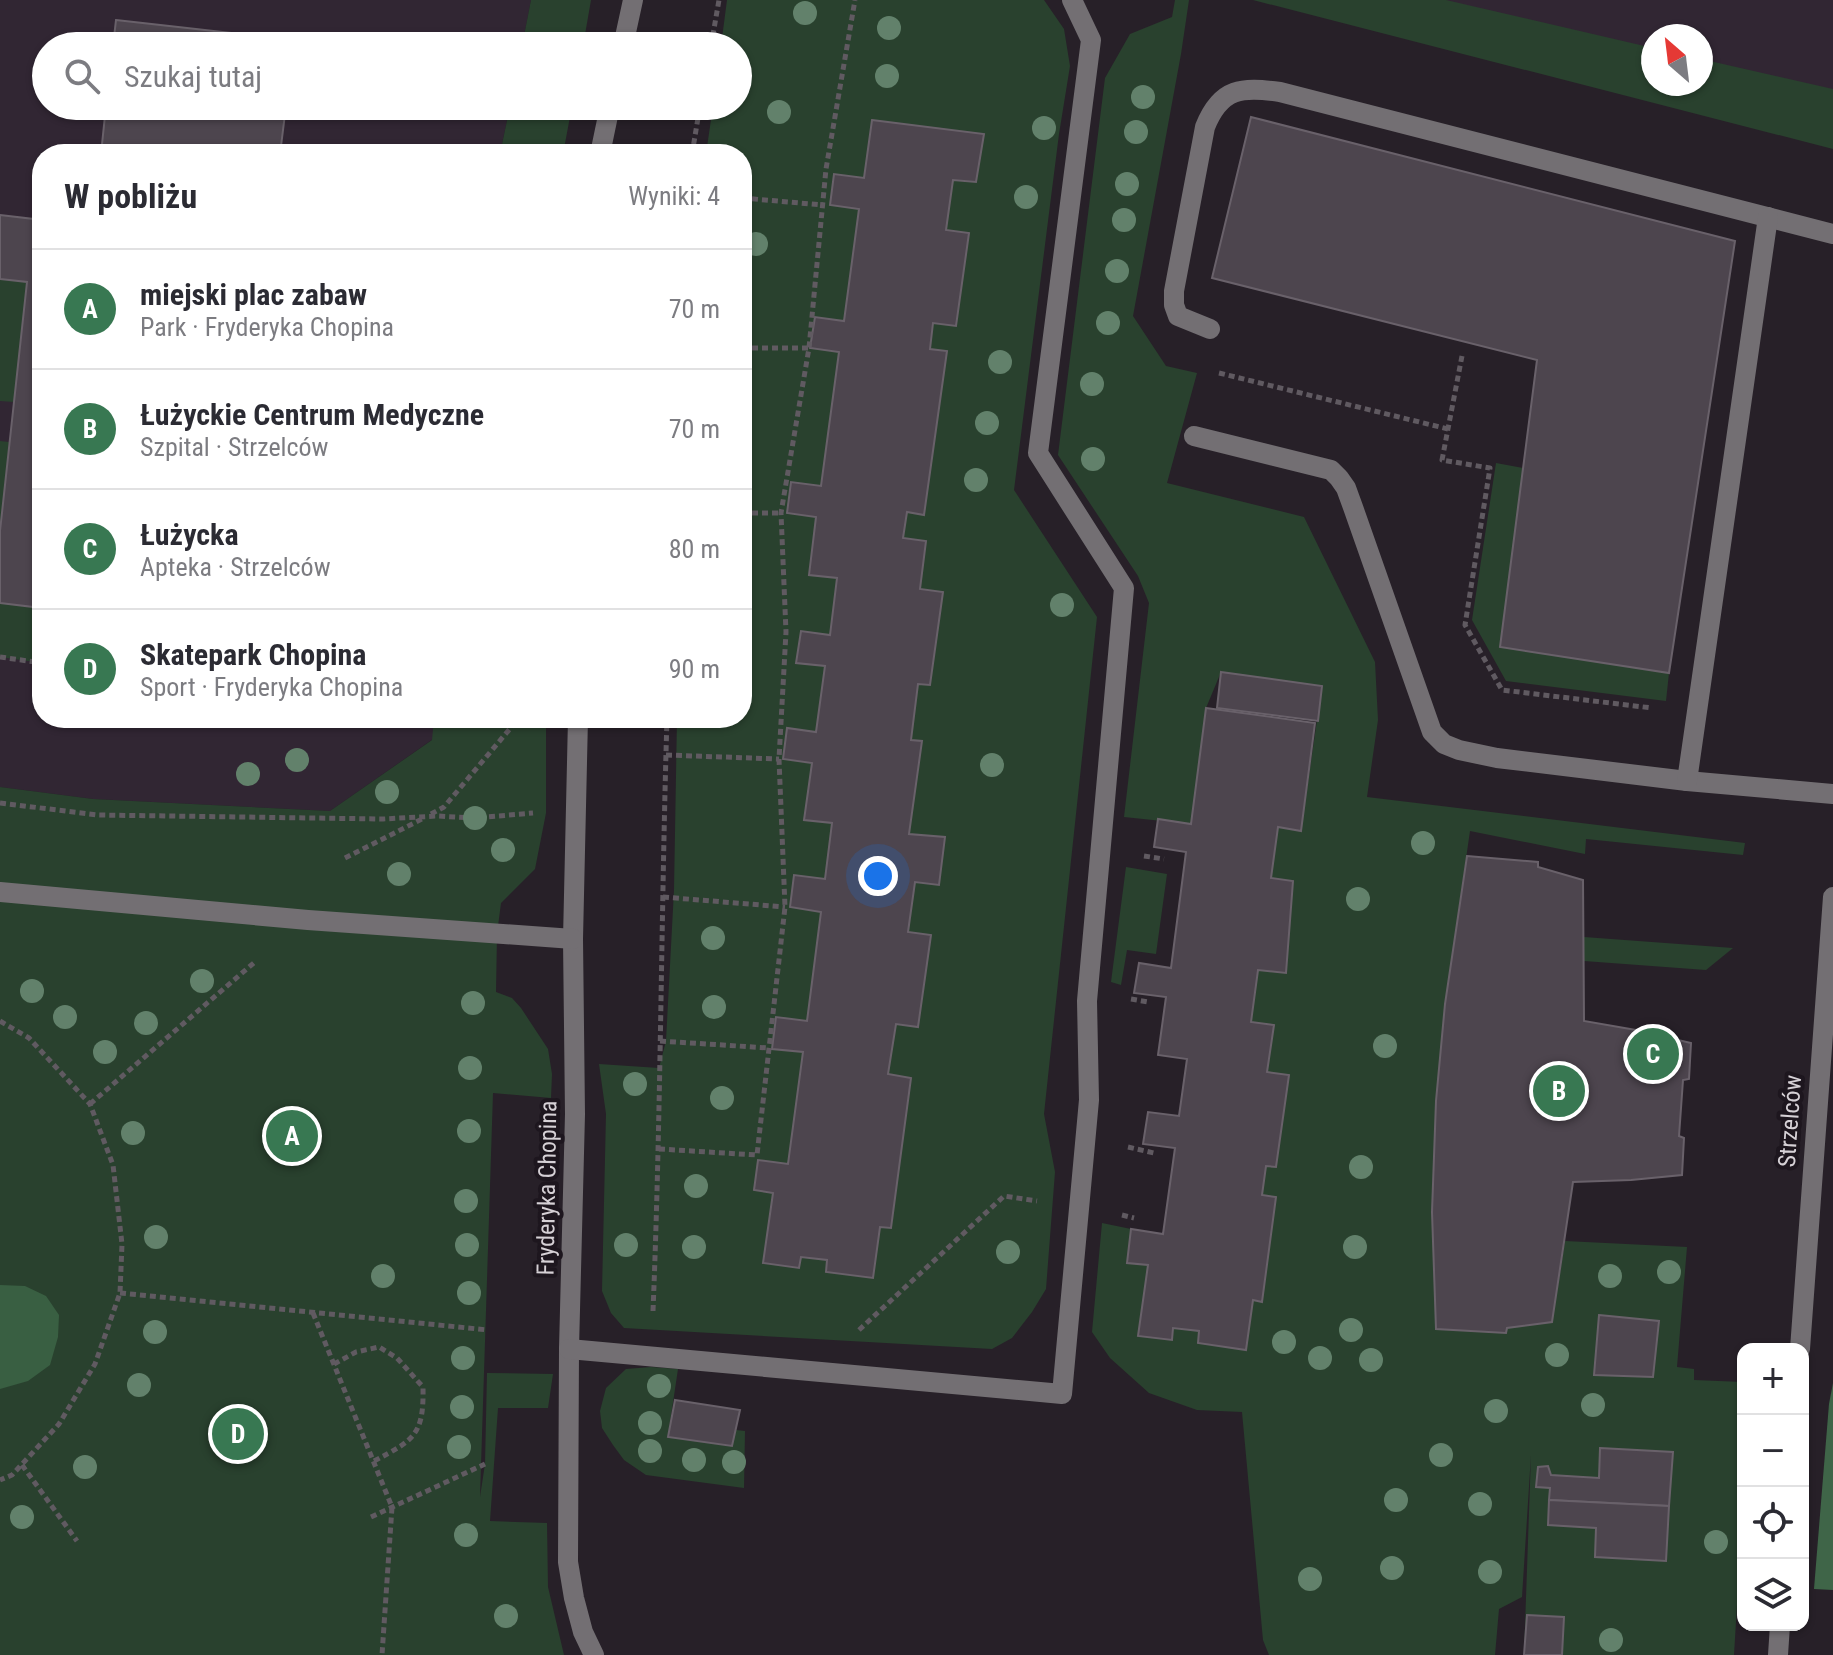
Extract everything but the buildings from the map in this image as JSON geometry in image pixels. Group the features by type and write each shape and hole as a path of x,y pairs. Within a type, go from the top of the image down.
{"street":[{"path":"626,32 633,0"},
{"path":"569,1349 1062,1394 1089,1100 1087,1001 1124,588 1038,453 1091,40 1072,0"},
{"path":"1210,329 1178,316 1174,291 1205,127 1220,101 1243,89 1280,92 1833,234"},
{"path":"602,144 607,120"},
{"path":"1687,781 1768,217"},
{"path":"1194,436 1331,470 1339,478 1354,510 1432,732 1444,744 1497,758 1687,781 1833,794"},
{"name":"Fryderyka Chopina","path":"578,728 568,1562 583,1632 594,1655"},
{"path":"0,892 573,939"},
{"name":"Strzelców","path":"1800,1343 1833,897"},
{"path":"1778,1655 1780,1631"}],"path":[{"path":"713,32 719,0"},
{"path":"659,1149 757,1155 785,907 779,759 786,632 781,513 809,348 826,169 855,0"},
{"path":"694,144 698,120"},
{"path":"752,199 823,205"},
{"path":"752,348 809,348"},
{"path":"1462,356 1442,460 1490,468 1465,625 1502,690 1696,714"},
{"path":"1218,373 1448,429"},
{"path":"752,513 781,513"},
{"path":"0,657 32,662"},
{"path":"345,858 444,807 511,728"},
{"path":"647,1356 653,1329 659,1149 667,728"},
{"path":"666,755 779,759"},
{"path":"0,803 98,815 383,819 475,818 537,813"},
{"path":"663,897 785,907"},
{"path":"90,1104 303,919"},
{"path":"0,1021 29,1038 90,1104 113,1165 122,1244 120,1293 95,1364 59,1424 12,1475 0,1480"},
{"path":"660,1041 769,1048"},
{"path":"858,1331 1004,1196 1134,1218"},
{"path":"120,1293 488,1330"},
{"path":"313,1313 392,1507 382,1655"},
{"path":"334,1364 356,1352 379,1347 397,1358 423,1387 419,1428 404,1445 374,1461"},
{"path":"371,1517 485,1464"},
{"path":"22,1465 77,1541"}],"shaded area":[{"path":"0,0 531,0 525,32 32,32 32,120 507,120 502,144 32,144 32,728 434,728 433,739 330,811 93,799 0,787"},
{"path":"531,0 591,0 585,32 525,32"},
{"path":"727,0 1044,0 1064,29 1070,66 1014,490 1097,617 1044,1114 1055,1172 1046,1289 1012,1338 992,1349 624,1328 611,1313 602,1291 606,1114 599,1064 659,1068 666,1041 674,890 677,728 752,728 752,144 707,144 711,120 752,120 752,32 723,32"},
{"path":"1175,0 1189,0 1133,316 1166,366 1197,373 1167,483 1304,517 1375,662 1378,720 1367,797 1745,843 1743,855 1586,839 1585,854 1470,831 1445,1004 1436,1101 1432,1212 1436,1329 1507,1328 1552,1322 1565,1241 1687,1247 1677,1367 1694,1369 1694,1380 1737,1382 1737,1605 1734,1655 1524,1655 1531,1455 1522,1597 1499,1609 1495,1655 1269,1655 1263,1640 1242,1412 1197,1410 1149,1393 1110,1358 1092,1332 1102,1223 1131,1229 1127,1262 1148,1265 1139,1336 1172,1339 1173,1328 1199,1331 1198,1343 1246,1349 1253,1300 1262,1301 1276,1197 1262,1195 1288,1075 1267,1072 1274,1025 1251,1022 1258,970 1286,973 1293,881 1271,878 1278,827 1301,830 1322,686 1221,672 1206,708 1191,824 1124,817 1149,603 1138,576 1058,455 1105,78 1130,34 1172,17","holes":["1600,1315 1659,1321 1653,1377 1594,1375"]},
{"path":"1253,0 1446,0 1641,45 1641,96 1713,96 1713,62 1833,89 1833,149"},
{"path":"1340,0 1833,0 1833,90 1713,68 1713,24 1641,24 1641,55"},
{"path":"507,120 569,120 565,144 502,144"},
{"path":"0,279 27,282 14,402 0,401"},
{"path":"0,441 9,442 0,531"},
{"path":"1496,463 1523,468 1500,647 1669,673 1666,701 1506,681 1472,620"},
{"path":"0,603 32,607 32,662 0,657"},
{"path":"433,728 546,728 546,813 535,869 501,903 496,992 512,998 548,1049 552,1074 551,1098 493,1093 480,1497 485,1464 487,1373 553,1374 548,1408 498,1408 490,1521 547,1523 548,1587 564,1655 0,1655 0,787 93,799 330,811 432,740"},
{"path":"1126,867 1167,874 1156,954 1127,950 1121,985 1111,982"},
{"path":"1584,937 1733,948 1706,970 1584,961"},
{"path":"0,1285 25,1286 46,1296 59,1315 58,1337 50,1365 28,1381 0,1389"},
{"path":"626,1369 678,1369 668,1436 732,1446 736,1430 745,1431 744,1488 646,1475 624,1460 602,1428 600,1411 606,1388"},
{"path":"1833,1383 1833,1590 1814,1589"}],"place":[{"name":"Łużycka","path":"1653,1054"},
{"name":"Łużyckie Centrum Medyczne","path":"1559,1091"},
{"name":"miejski plac zabaw","path":"292,1136"},
{"name":"Skatepark Chopina","path":"238,1434"}]}
